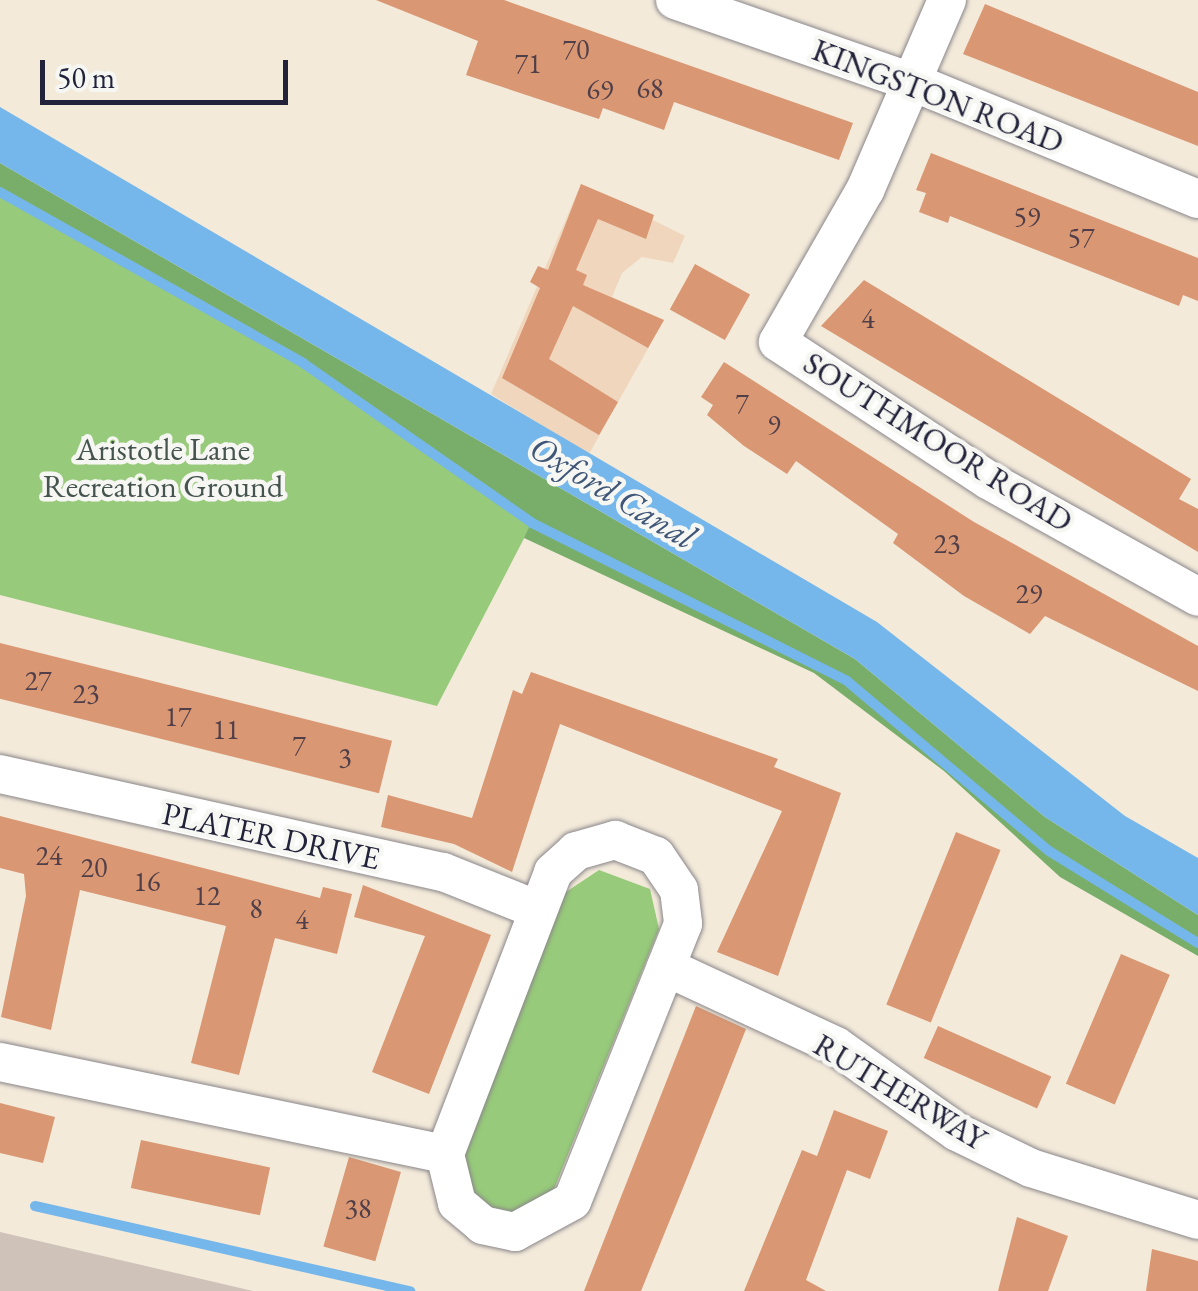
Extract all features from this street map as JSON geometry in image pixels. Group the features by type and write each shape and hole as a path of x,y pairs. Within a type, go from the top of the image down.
{"street":[{"name":"KINGSTON ROAD","path":"676,0 915,83 1198,199"},
{"name":"SOUTHMOOR ROAD","path":"947,0 915,83 778,342 988,480 1198,597"},
{"name":"PLATER DRIVE","path":"0,774 443,872 538,910"},
{"path":"615,840 656,856 680,890 683,924 572,1202 515,1232 483,1225 457,1203 446,1154 538,910 554,872 576,851 615,840"},
{"name":"RUTHERWAY","path":"666,967 836,1046 958,1132 1032,1168 1198,1220"},
{"path":"0,1062 446,1154"}],"shaded area":[{"path":"581,184 685,236 673,263 642,257 622,273 612,297 664,320 589,454 491,394"},
{"path":"0,1232 253,1291 0,1291"}],"green space":[{"path":"0,163 855,659 1045,817 1198,915 1198,956 1060,877 944,771 814,673 524,538 531,523 361,400 0,192"},
{"name":"Aristotle Lane Recreation Ground","path":"0,192 303,363 532,523 437,706 0,595"},
{"path":"599,870 650,889 659,929 552,1194 540,1211 486,1221 460,1161 563,894"}],"water":[{"name":"Oxford Canal","path":"0,107 877,622 1125,816 1198,858 1198,915 1045,817 855,659 0,163"}],"building":[{"path":"376,0 504,0 853,123 839,160 674,102 664,130 603,108 599,119 466,75 478,41"},
{"path":"985,4 1198,92 1198,146 963,54"},
{"path":"931,153 1198,258 1198,301 1183,295 1179,306 950,216 948,223 919,212 926,193 916,190"},
{"path":"581,184 654,215 646,239 598,219 576,270 587,275 583,285 664,320 648,348 573,306 549,359 618,402 599,435 502,378 540,288 530,282 538,266 548,270"},
{"path":"695,264 750,295 725,340 670,309"},
{"path":"864,280 1191,479 1179,499 1198,509 1198,552 821,326"},
{"path":"724,362 974,522 1198,646 1198,691 1045,616 1030,634 964,596 893,543 898,534 796,461 787,474 744,446 707,415 713,405 701,397"},
{"path":"0,643 392,741 379,793 0,699"},
{"path":"531,672 778,759 774,767 841,793 778,976 717,952 782,811 560,724 512,872 454,844 381,827 388,795 472,818 513,690 522,694"},
{"path":"0,816 320,898 323,887 352,894 337,954 275,938 239,1075 191,1063 226,926 80,890 51,1030 1,1017 26,896 24,874 0,868"},
{"path":"956,832 1001,850 931,1022 886,1004"},
{"path":"363,885 491,935 429,1094 372,1072 425,936 354,917"},
{"path":"1121,954 1170,975 1115,1104 1066,1084"},
{"path":"696,1006 746,1029 641,1291 584,1291"},
{"path":"938,1026 1051,1076 1037,1108 924,1058"},
{"path":"0,1103 55,1117 43,1163 0,1153"},
{"path":"834,1110 888,1131 870,1179 847,1170 806,1280 826,1291 744,1291 802,1150 817,1156"},
{"path":"141,1140 270,1167 260,1215 131,1188"},
{"path":"349,1157 401,1172 375,1261 323,1246"},
{"path":"1017,1217 1068,1236 1048,1291 998,1291"},
{"path":"1152,1249 1198,1261 1198,1291 1146,1291"}],"waterway":[{"path":"0,192 303,363 532,523 847,681 1049,851 1198,943"},
{"path":"35,1206 410,1291"}]}
